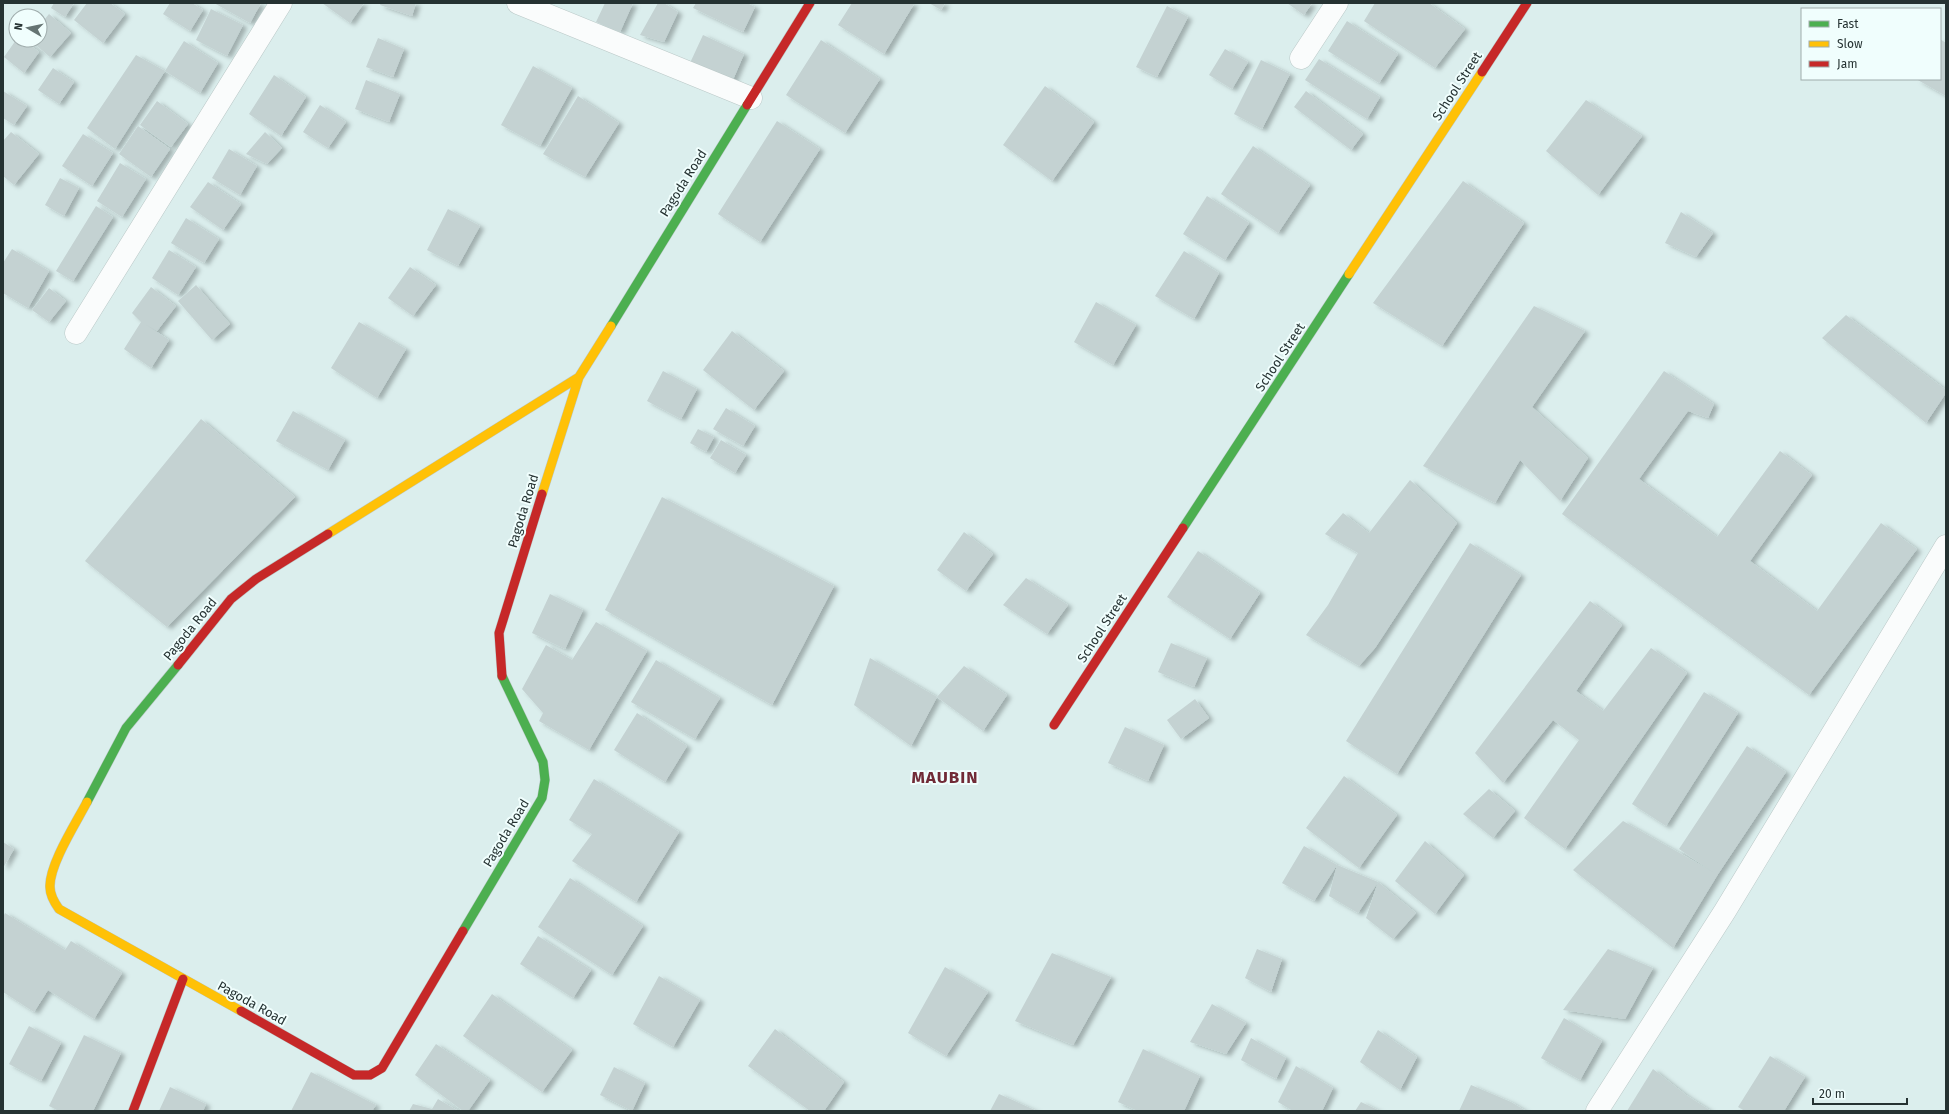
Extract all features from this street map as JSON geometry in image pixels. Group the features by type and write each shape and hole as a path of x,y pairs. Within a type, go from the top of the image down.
{"main road":[{"name":"Pagoda Road","path":"579,377 246,586 231,599 126,728 55,863 49,887 51,898 59,908 354,1075 368,1077 377,1073 382,1068 542,798 545,783 545,766 502,677 499,633 579,377 810,3"},
{"name":"School Street","path":"1054,725 1527,3"},
{"path":"133,1111 182,979"}],"street":[{"path":"76,333 281,3"},
{"path":"518,3 751,98"},
{"path":"1301,58 1337,3"},
{"path":"1597,1111 1725,910 1946,546"}],"building":[{"path":"54,3 74,3 65,17 51,8"},
{"path":"87,3 110,3 125,14 103,43 74,20"},
{"path":"170,3 192,3 203,10 190,31 163,14"},
{"path":"214,3 261,3 250,23"},
{"path":"322,3 364,3 350,23"},
{"path":"381,3 416,3 412,16 380,5"},
{"path":"605,3 633,3 620,32 596,22"},
{"path":"658,3 664,3 678,12 664,42 640,35"},
{"path":"696,3 747,3 755,7 743,32 693,8"},
{"path":"852,3 914,4 884,54 838,25"},
{"path":"929,3 945,3 941,10"},
{"path":"1287,3 1312,3 1304,15"},
{"path":"1375,3 1429,3 1465,29 1435,68 1364,21"},
{"path":"1167,6 1188,17 1157,77 1136,67"},
{"path":"211,9 243,25 227,56 196,40"},
{"path":"49,14 71,33 50,57 39,48 48,48"},
{"path":"1347,21 1398,54 1379,83 1328,51"},
{"path":"703,35 744,54 732,82 690,63"},
{"path":"378,38 404,49 393,77 366,67"},
{"path":"821,40 880,79 845,133 786,95"},
{"path":"1941,40 1946,43 1946,96 1918,80 1941,80"},
{"path":"184,41 218,63 200,93 165,71"},
{"path":"10,48 34,48 39,52 24,73 4,57"},
{"path":"1225,49 1248,62 1232,89 1209,75"},
{"path":"136,55 165,71 115,149 87,128"},
{"path":"1319,59 1380,97 1367,119 1305,80"},
{"path":"1261,60 1290,74 1262,129 1234,114"},
{"path":"533,66 572,88 540,146 501,125"},
{"path":"53,68 74,82 59,104 38,90"},
{"path":"274,75 306,97 281,136 249,114"},
{"path":"366,80 400,94 389,122 355,109"},
{"path":"1045,86 1094,122 1052,181 1003,145"},
{"path":"3,91 27,106 14,125 3,118"},
{"path":"1306,91 1363,134 1351,150 1294,107"},
{"path":"578,96 619,123 585,177 543,154"},
{"path":"1586,100 1642,136 1598,195 1546,151"},
{"path":"157,101 188,124 171,147 140,125"},
{"path":"320,105 346,122 328,148 303,132"},
{"path":"777,121 820,149 760,242 718,214"},
{"path":"138,126 170,149 151,177 119,154"},
{"path":"11,132 39,154 14,185 3,176 3,141"},
{"path":"265,132 282,148 267,164 246,154"},
{"path":"83,134 113,153 92,186 62,166"},
{"path":"1253,146 1310,185 1278,233 1221,194"},
{"path":"229,149 257,166 240,195 212,178"},
{"path":"120,163 146,179 122,217 97,201"},
{"path":"60,178 79,188 64,216 45,205"},
{"path":"1463,181 1524,223 1442,346 1373,303"},
{"path":"208,182 241,204 223,230 190,207"},
{"path":"1207,196 1249,223 1225,260 1183,234"},
{"path":"96,206 113,217 73,281 56,271"},
{"path":"448,209 480,226 458,266 427,250"},
{"path":"1681,212 1713,233 1696,257 1665,243"},
{"path":"186,218 219,239 204,263 171,243"},
{"path":"12,249 49,271 28,308 3,293 3,263"},
{"path":"169,250 196,267 178,295 152,278"},
{"path":"1184,251 1219,273 1194,319 1155,296"},
{"path":"410,267 436,285 413,316 388,298"},
{"path":"196,285 230,324 212,340 178,301"},
{"path":"151,287 176,306 157,331 145,324 169,340 151,368 124,349 141,322 132,313"},
{"path":"49,288 66,301 49,322 32,310"},
{"path":"1096,302 1136,325 1113,365 1074,342"},
{"path":"1534,306 1585,331 1532,407 1588,458 1560,501 1520,460 1495,503 1423,466"},
{"path":"1846,315 1946,390 1946,393 1926,423 1822,338"},
{"path":"359,322 406,349 377,398 331,368"},
{"path":"732,331 784,371 754,410 703,370"},
{"path":"663,371 697,389 681,419 647,401"},
{"path":"1664,371 1714,404 1708,418 1688,411 1639,479 1717,537 1780,451 1812,475 1750,561 1817,611 1881,523 1917,549 1809,695 1562,514"},
{"path":"726,408 755,426 743,446 713,429"},
{"path":"293,411 345,440 328,470 276,441"},
{"path":"201,419 295,497 167,627 85,561"},
{"path":"698,429 714,437 706,452 690,443"},
{"path":"721,440 746,455 735,473 710,458"},
{"path":"1410,480 1457,523 1375,648 1359,666 1306,635 1328,605 1358,553 1325,534 1343,513 1369,533"},
{"path":"662,497 834,586 772,705 605,610"},
{"path":"964,532 993,554 966,591 937,570"},
{"path":"1470,543 1521,575 1397,774 1346,741"},
{"path":"1198,551 1260,593 1230,639 1167,597"},
{"path":"1026,578 1068,605 1047,634 1003,605"},
{"path":"550,594 583,610 565,649 532,633"},
{"path":"1590,601 1622,625 1576,691 1603,711 1651,648 1687,673 1565,849 1524,818 1579,740 1553,720 1503,783 1475,753"},
{"path":"596,622 647,651 589,750 539,721 543,713 522,689 546,645 572,660"},
{"path":"1171,643 1207,658 1194,687 1158,672"},
{"path":"870,658 937,697 911,746 854,705"},
{"path":"656,660 720,698 695,739 631,702"},
{"path":"964,666 1007,695 983,731 937,697"},
{"path":"1704,692 1738,713 1666,826 1632,804"},
{"path":"1195,699 1209,718 1181,739 1167,720"},
{"path":"637,713 687,746 665,782 614,750"},
{"path":"1125,727 1164,745 1148,781 1108,763"},
{"path":"1747,746 1786,772 1718,874 1673,948 1573,870 1623,821 1713,872 1679,849"},
{"path":"1344,776 1397,815 1359,868 1306,828"},
{"path":"594,779 679,832 636,902 572,861 592,834 569,820"},
{"path":"1489,789 1515,811 1493,838 1463,814"},
{"path":"1425,841 1464,875 1435,914 1395,881"},
{"path":"3,842 14,849 3,868"},
{"path":"1304,846 1337,865 1314,901 1282,883"},
{"path":"1337,865 1378,882 1358,913 1329,896"},
{"path":"570,878 643,926 612,975 538,927"},
{"path":"1378,882 1416,913 1393,939 1366,918"},
{"path":"5,913 65,950 71,941 122,973 94,1019 48,990 34,1012 3,992 3,917"},
{"path":"538,936 591,970 573,998 520,964"},
{"path":"1257,949 1282,959 1271,992 1245,978"},
{"path":"1608,949 1653,968 1625,1019 1563,1010"},
{"path":"1052,953 1111,977 1073,1045 1015,1021"},
{"path":"945,967 988,992 946,1056 908,1033"},
{"path":"659,976 700,1000 673,1047 633,1024"},
{"path":"492,994 572,1050 542,1092 463,1036"},
{"path":"1212,1004 1246,1023 1226,1054 1190,1042"},
{"path":"1564,1018 1602,1041 1580,1080 1541,1058"},
{"path":"29,1026 61,1043 41,1081 9,1064"},
{"path":"775,1029 844,1082 824,1111 810,1111 748,1066"},
{"path":"1378,1030 1417,1057 1400,1090 1360,1062"},
{"path":"84,1035 121,1053 93,1111 59,1111 49,1106"},
{"path":"1251,1038 1286,1058 1276,1079 1241,1060"},
{"path":"436,1044 490,1080 468,1111 463,1111 415,1075"},
{"path":"1143,1049 1200,1076 1184,1111 1138,1111 1118,1102"},
{"path":"1770,1056 1805,1077 1784,1111 1745,1111 1738,1107"},
{"path":"1296,1066 1333,1088 1322,1111 1293,1111 1278,1102"},
{"path":"614,1067 645,1083 632,1111 600,1095"},
{"path":"1653,1069 1686,1095 1711,1111 1627,1111"},
{"path":"311,1072 376,1105 372,1111 291,1111"},
{"path":"1471,1085 1511,1102 1526,1111 1459,1111"},
{"path":"170,1087 206,1104 203,1111 159,1111"},
{"path":"999,1094 1037,1111 990,1111"},
{"path":"438,1099 458,1111 409,1111 413,1104 432,1109"},
{"path":"1361,1102 1380,1111 1355,1111"}],"traffic: fast":[{"path":"611,326 747,105"},
{"path":"1183,528 1349,274"},
{"path":"87,802 126,728 178,665"},
{"path":"463,931 542,798 545,780 543,762 502,676"}],"traffic: slow":[{"path":"1349,274 1482,72"},
{"path":"542,494 579,377 611,326"},
{"path":"328,534 579,377"},
{"path":"87,802 58,856 51,878 51,893 59,909 241,1011"}],"traffic: jam":[{"path":"747,105 810,3"},
{"path":"1482,72 1527,3"},
{"path":"502,676 499,633 542,494"},
{"path":"1054,725 1183,528"},
{"path":"178,665 231,599 256,579 328,534"},
{"path":"241,1011 354,1075 370,1075 382,1068 463,931"},
{"path":"133,1111 183,979"}],"district":[{"name":"MAUBIN","path":"945,777"}]}
